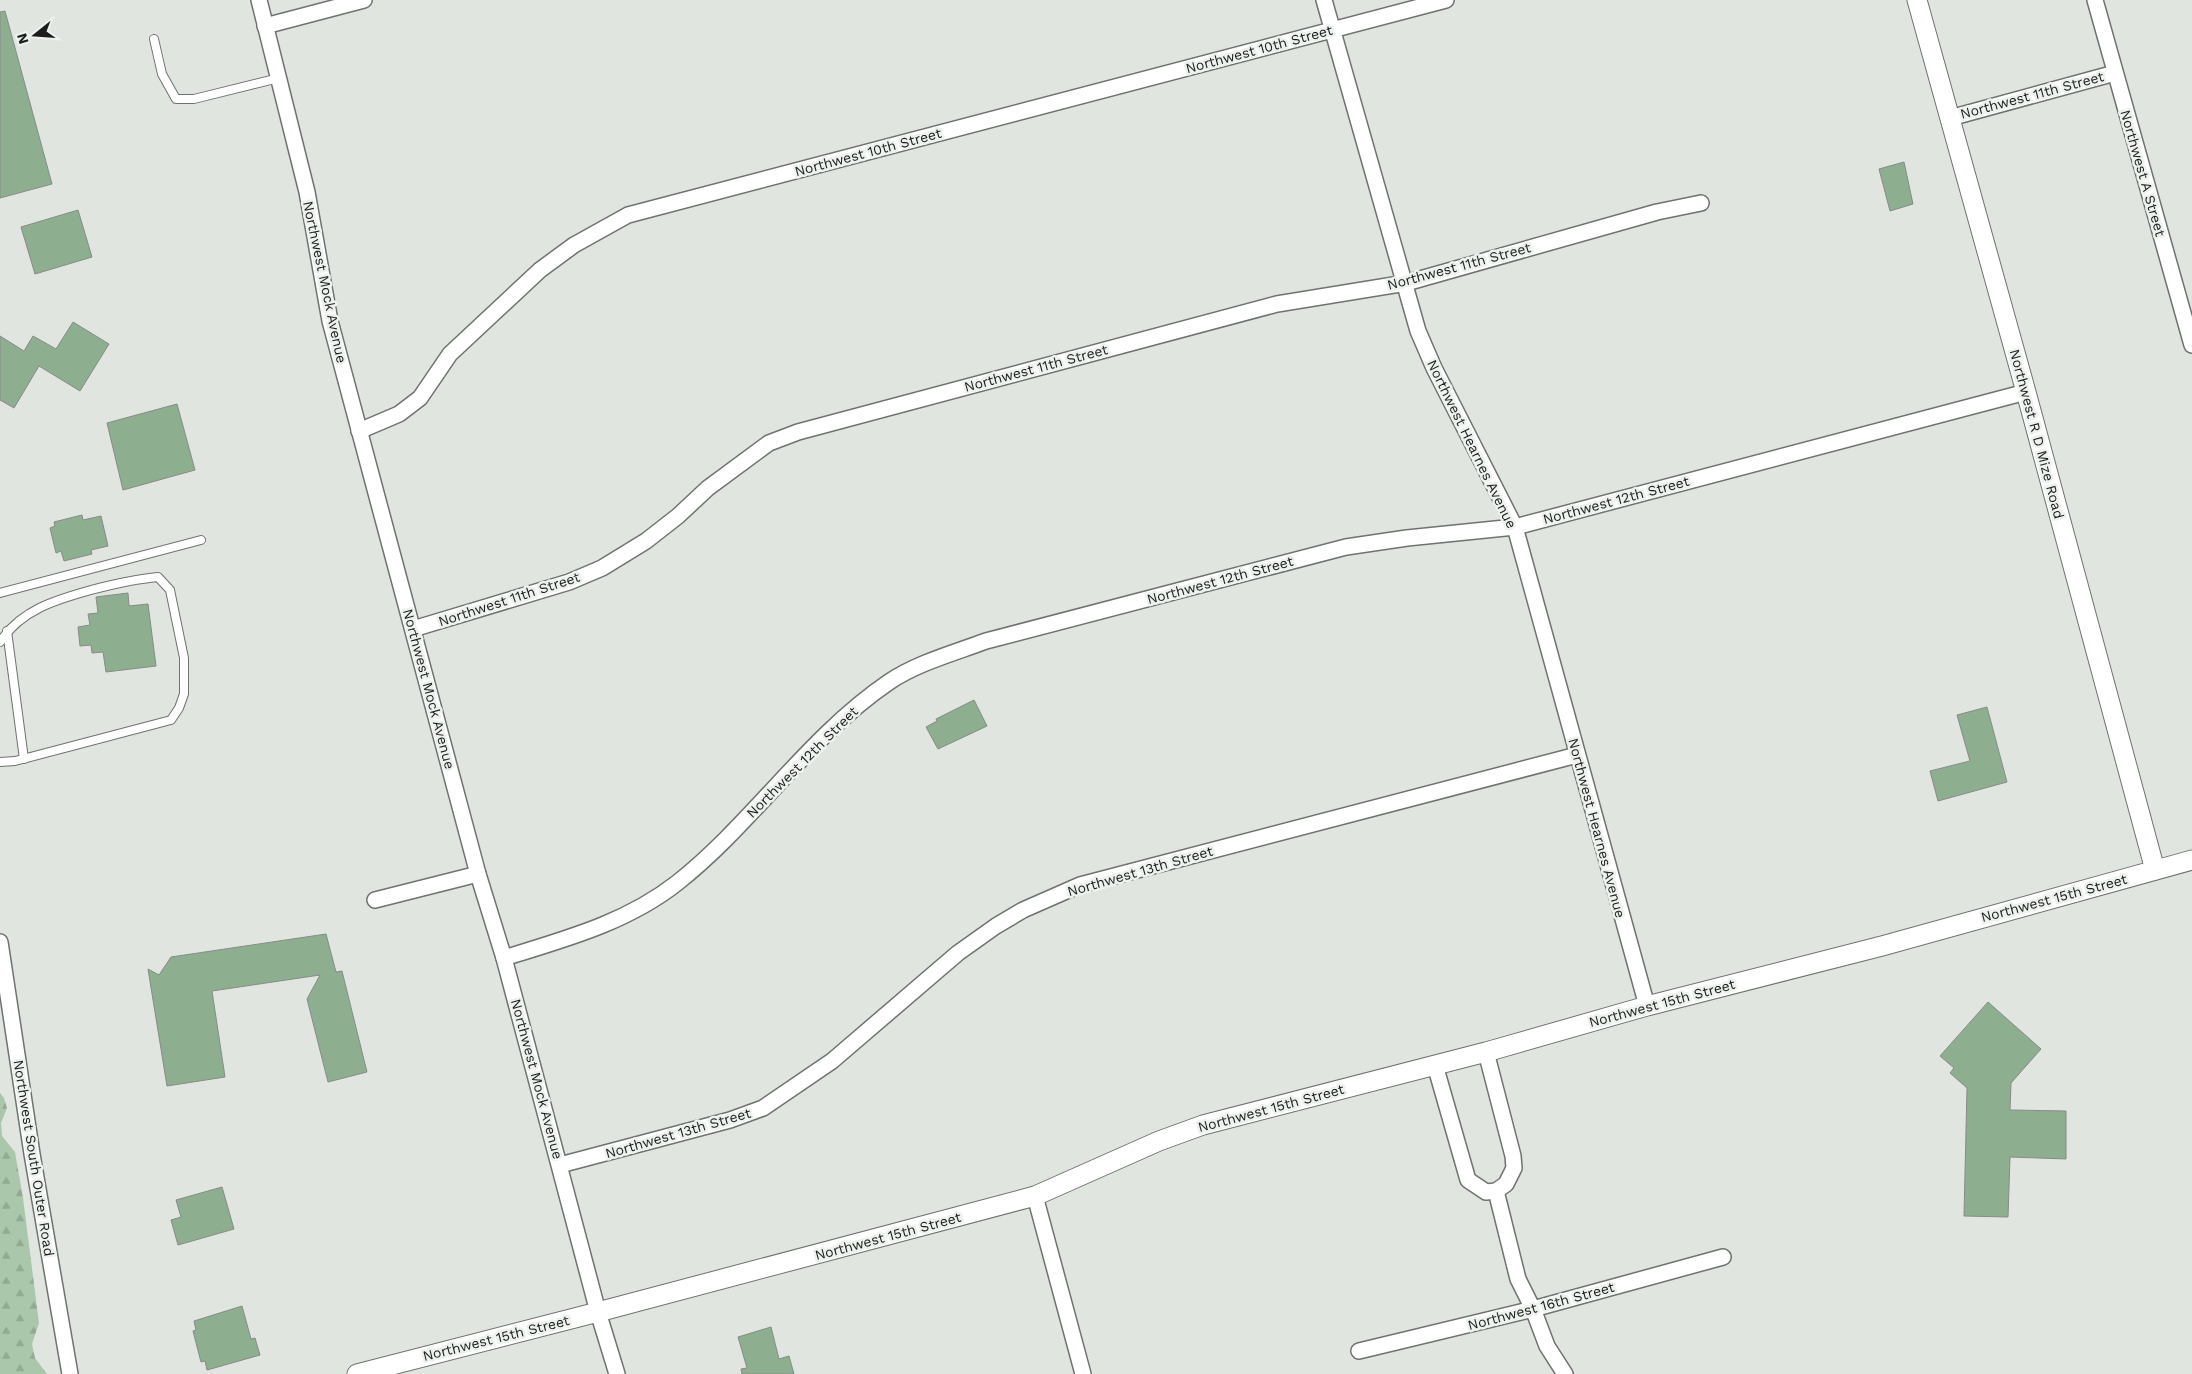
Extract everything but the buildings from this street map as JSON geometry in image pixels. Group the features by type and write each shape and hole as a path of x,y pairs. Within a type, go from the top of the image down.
{"street":[{"name":"Northwest Mock Avenue","path":"259,0 307,192 330,321 478,874 504,958 598,1312 617,1374"},
{"path":"266,26 364,0"},
{"name":"Northwest Hearnes Avenue","path":"1324,0 1406,283 1418,331 1434,368 1515,527 1647,1006"},
{"name":"Northwest 10th Street","path":"359,430 399,414 420,398 450,354 540,270 574,245 628,215 1446,0"},
{"name":"Northwest R D Mize Road","path":"1917,0 2026,392 2155,870"},
{"name":"Northwest A Street","path":"2095,0 2192,345"},
{"name":"Northwest 11th Street","path":"1950,118 2115,72"},
{"name":"Northwest 11th Street","path":"413,629 569,582 602,568 646,541 678,516 708,488 769,443 798,432 1277,304 1406,283 1648,215 1701,203"},
{"name":"Northwest 12th Street","path":"504,958 592,931 632,912 676,884 715,850 832,729 859,704 904,673 986,641 1346,547 1407,538 1515,527 2026,392"},
{"name":"Northwest 13th Street","path":"560,1165 730,1120 763,1108 832,1061 958,953 996,926 1023,910 1080,886 1577,755"},
{"name":"Northwest 15th Street","path":"357,1374 1034,1196 1159,1141 1203,1126 1486,1052 1647,1006 1882,946 2192,860"},
{"path":"375,900 478,874"},
{"name":"Northwest South Outer Road","path":"0,942 32,1154 70,1374"},
{"path":"1435,1064 1468,1180 1486,1192 1496,1191 1506,1184 1514,1168 1514,1156 1486,1052"},
{"path":"1496,1191 1518,1279 1534,1309 1547,1346 1565,1374"},
{"path":"1034,1196 1083,1374"},
{"name":"Northwest 16th Street","path":"1359,1351 1534,1309 1723,1256"}],"lane":[{"path":"154,39 162,74 176,99 194,99 279,78"},
{"path":"0,593 201,540"},
{"path":"0,642 7,631 26,614 53,600 133,579 158,577 170,590 184,658 184,694 179,708 171,720 24,759 0,762"},
{"path":"7,631 24,759"}],"green space":[{"path":"0,1093 4,1098 7,1108 1,1123 2,1136 15,1152 23,1198 39,1323 32,1344 35,1358 47,1374 0,1374"}]}
